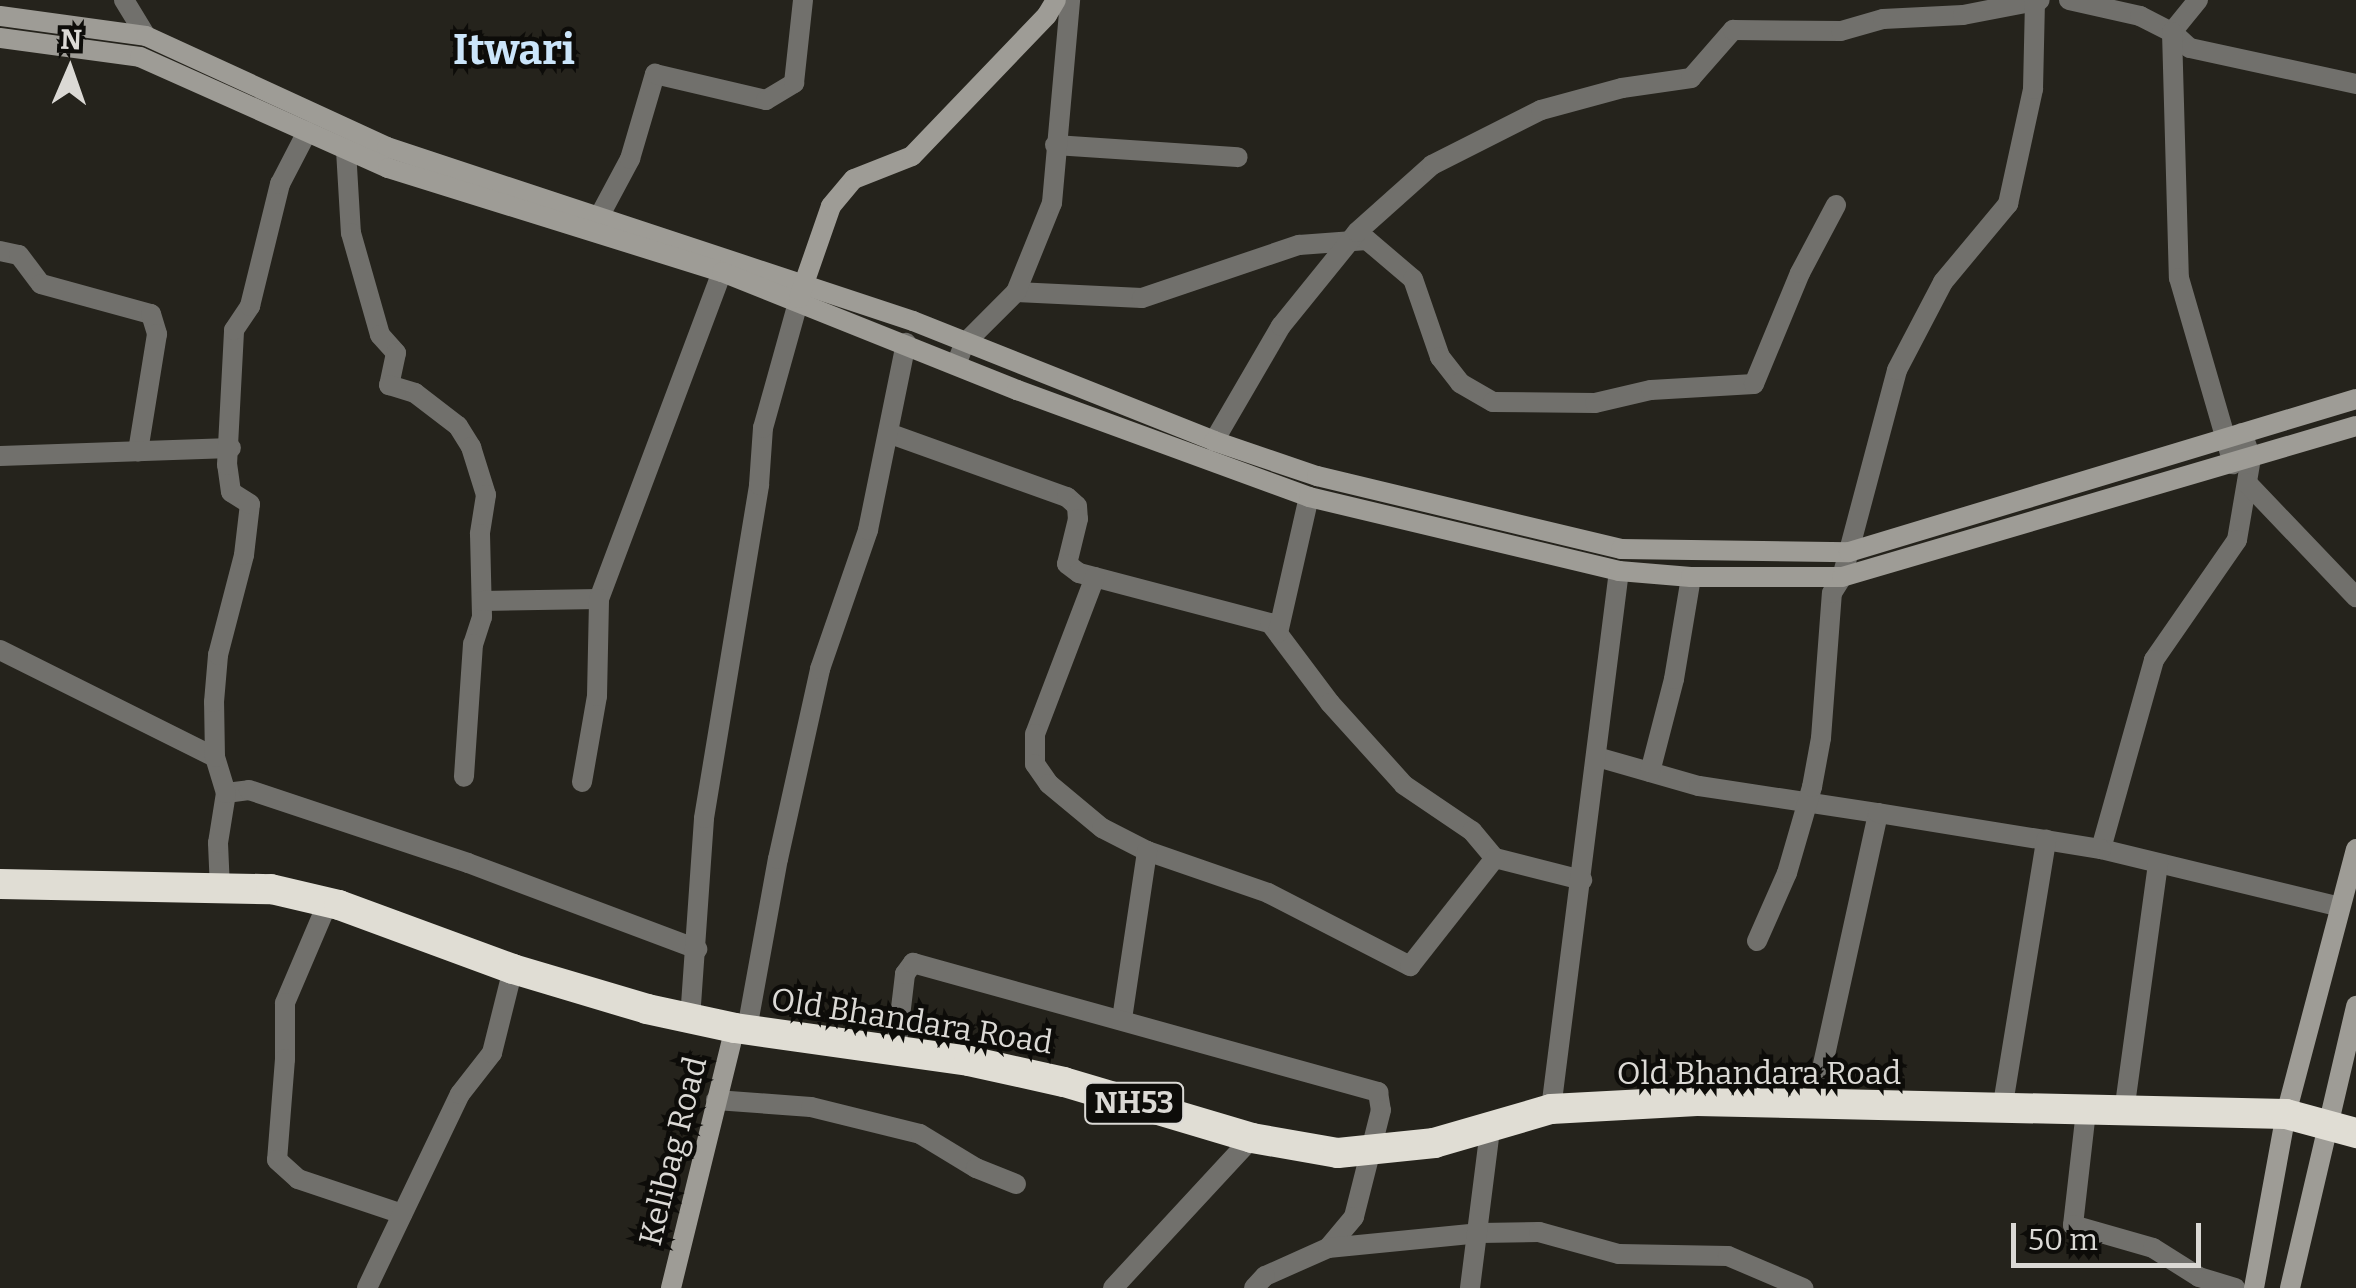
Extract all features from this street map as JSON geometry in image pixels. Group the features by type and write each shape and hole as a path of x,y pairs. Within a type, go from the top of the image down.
{"highway":[{"name":"Old Bhandara Road","path":"0,884 271,889 328,902 513,969 690,1018 741,1029 896,1050 1064,1082 1252,1138 1338,1153 1434,1144 1551,1110 1697,1101 2286,1114 2356,1133"}],"street":[{"path":"124,0 146,36 140,57"},
{"path":"597,224 630,159 655,74 766,100 794,83 803,0"},
{"path":"690,1018 704,818 756,503 764,428 801,292 832,206 854,179 912,156 1047,16 1056,0"},
{"path":"956,364 964,344 1016,292 1052,204 1070,0"},
{"path":"1214,441 1281,326 1347,245 1432,165 1542,110 1622,88 1691,78 1733,30 1841,31 1883,19 1962,15 2038,0 2032,89 2008,204 1943,282 1897,370 1842,577 1832,593 1821,738 1806,806 1787,873 1757,941"},
{"path":"2069,0 2140,16 2172,32 2190,48 2356,84"},
{"path":"2101,849 2154,660 2237,540 2246,483 2234,436 2179,278 2172,32 2198,0"},
{"path":"0,16 146,36 387,147 520,199 801,292 913,321 1214,441 1317,476 1621,548 1848,552 2356,398"},
{"path":"0,38 140,57 388,168 520,199"},
{"path":"347,128 355,248 380,335 396,353 389,384 415,393 458,426 472,448 486,495 480,534 482,602 472,644 464,777"},
{"path":"220,889 218,842 226,793 216,757 218,655 244,556 250,504 232,492 227,465 231,448 234,330 250,306 280,184 307,132"},
{"path":"1056,145 1238,158"},
{"path":"1016,292 1142,298 1300,245 1347,245 1368,240 1413,278 1440,358 1460,382 1493,402 1595,403 1651,390 1754,384 1800,273 1836,205"},
{"path":"0,251 19,255 41,284 151,314 157,334 138,451"},
{"path":"582,782 597,696 599,599 723,265"},
{"path":"801,292 956,364 1308,497 1618,571 1690,577 1842,577 2356,426"},
{"path":"741,1029 820,669 868,530 913,321"},
{"path":"888,433 1067,498 1077,506 1078,519 1067,564 1095,577 1270,622 1330,703 1404,786 1472,831 1495,858 1582,880"},
{"path":"0,456 231,448"},
{"path":"1278,632 1308,497 1317,476"},
{"path":"2246,483 2356,598"},
{"path":"1551,1110 1621,548"},
{"path":"1650,772 1674,680 1694,551"},
{"path":"1095,577 1035,734 1035,764 1048,784 1102,828 1146,851 1268,893 1410,966 1495,858"},
{"path":"482,602 599,599"},
{"path":"0,650 216,757"},
{"path":"1596,758 1806,806 1878,813 2101,849 2340,906"},
{"path":"226,793 249,790 268,796 468,863 697,950"},
{"path":"1814,1105 1878,813"},
{"path":"2002,1110 2046,840"},
{"path":"2254,1288 2286,1114 2356,850"},
{"path":"1122,1019 1146,851"},
{"path":"2124,1112 2158,863"},
{"path":"328,902 285,1003 286,1058 277,1160 298,1179 402,1214"},
{"path":"896,1050 904,974 913,963 1378,1092 1381,1110 1354,1217 1328,1248"},
{"path":"367,1288 460,1094 492,1054 513,969"},
{"path":"2290,1288 2325,1125 2356,1006"},
{"name":"Kelibag Road","path":"670,1288 716,1100 741,1029"},
{"path":"716,1100 811,1107 920,1134 976,1168 1016,1184"},
{"path":"2086,1111 2074,1225 2153,1248 2198,1277 2236,1288"},
{"path":"1470,1288 1480,1233 1490,1129"},
{"path":"1113,1288 1252,1138"},
{"path":"1254,1288 1265,1276 1328,1248 1480,1233 1539,1232 1618,1254 1728,1256 1803,1288"}],"district":[{"name":"Itwari","path":"514,50"}]}
